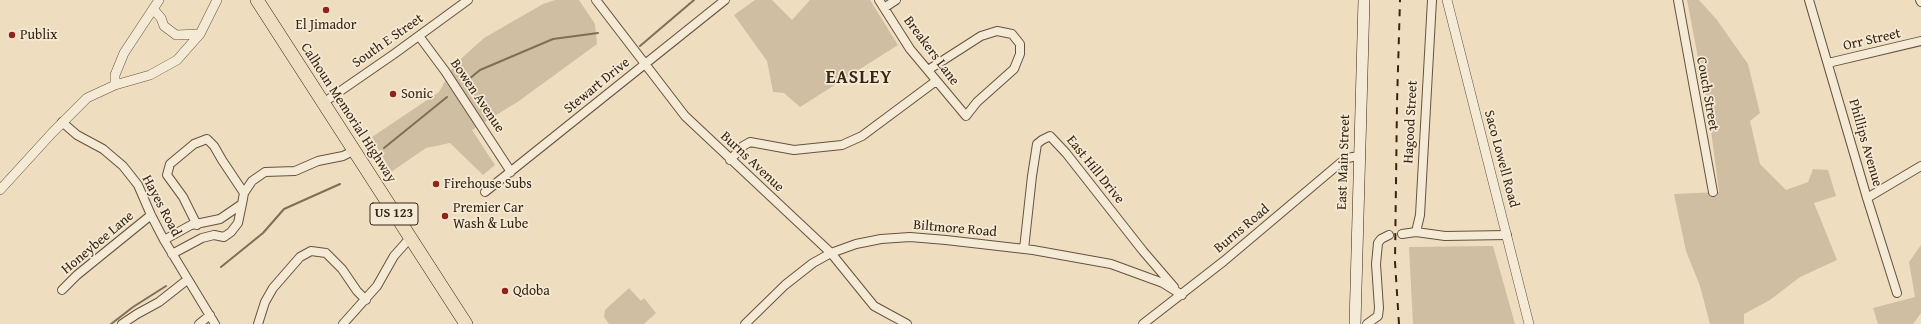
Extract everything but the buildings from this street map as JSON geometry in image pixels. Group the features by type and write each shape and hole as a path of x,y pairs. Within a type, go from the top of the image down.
{"highway":[{"name":"Calhoun Memorial Highway","path":"257,0 466,324"}],"main road":[{"name":"East Main Street","path":"1355,324 1364,0"}],"street":[{"path":"116,85 115,75 124,53 154,10 159,0"},
{"path":"0,190 62,122 87,98 116,85 150,75 177,60 200,34 217,0"},
{"name":"South E Street","path":"323,102 419,36 468,0"},
{"name":"Burns Avenue","path":"596,0 685,116 730,160 831,253 874,306 907,324"},
{"name":"Stewart Drive","path":"485,192 725,0"},
{"name":"Breakers Lane","path":"879,0 910,49 966,116 977,102 1014,68 1020,54 1020,44 1012,34 997,31 981,36 928,70"},
{"path":"884,8 896,0"},
{"name":"Hagood Street","path":"1416,232 1420,215 1432,0"},
{"name":"Saco Lowell Road","path":"1447,0 1529,324"},
{"name":"Couch Street","path":"1678,0 1713,192"},
{"name":"Phillips Avenue","path":"1809,0 1867,198 1898,293"},
{"path":"154,10 161,18 164,26 176,35 200,34"},
{"name":"Bowen Avenue","path":"419,36 445,71 511,172"},
{"name":"Orr Street","path":"1828,64 1921,41"},
{"path":"730,160 743,146 750,142 794,150 842,145 868,132 936,81"},
{"name":"Hayes Road","path":"62,122 77,135 103,149 123,166 138,185 150,215 187,280 215,324"},
{"name":"East Hill Drive","path":"1024,249 1037,144 1050,136 1066,153 1157,267 1182,295"},
{"path":"197,224 183,197 167,175 170,164 194,144 207,139 214,146 244,192"},
{"path":"172,254 202,238 214,235 224,237 231,232 238,223 244,192 252,182 265,172 295,171 318,161 343,156 355,150"},
{"name":"Burns Road","path":"1143,324 1224,261 1338,164 1347,158 1359,156"},
{"path":"1867,198 1921,166"},
{"path":"164,240 191,225 220,219 242,204"},
{"name":"Honeybee Lane","path":"62,290 77,275 150,215"},
{"path":"1402,234 1416,232 1445,236 1507,235"},
{"path":"1367,324 1378,316 1379,308 1376,264 1378,242 1389,235"},
{"name":"Biltmore Road","path":"745,324 785,285 812,263 831,253 862,243 881,239 910,237 1024,249 1112,264 1163,283 1182,295"},
{"path":"343,324 366,300 385,274 394,256 410,238"},
{"path":"258,324 265,302 273,288 300,257 311,251 326,253 342,269 357,291 366,300"},
{"path":"122,324 159,302 187,280"},
{"path":"198,324 210,315"}],"shaded area":[{"path":"555,0 579,0 595,24 597,44 519,101 472,130 495,165 483,175 450,143 426,148 391,172 372,137 439,92 454,65 484,38 543,4"},
{"path":"755,0 772,0 792,20 810,0 870,0 898,45 800,107 784,93 773,92 767,61 734,15"},
{"path":"1687,0 1699,0 1717,20 1748,64 1760,113 1750,121 1760,164 1786,190 1808,182 1813,169 1828,170 1836,196 1814,203 1837,260 1800,277 1770,300 1744,314 1744,324 1710,324 1700,286 1686,251 1674,194 1719,192 1709,115"},
{"path":"1921,245 1921,313 1913,324 1878,324 1873,308 1915,297 1909,262"},
{"path":"1493,246 1515,324 1413,324 1409,247"},
{"path":"629,288 641,301 644,298 656,313 644,324 609,324 604,317 605,310"}],"waterway":[{"path":"640,46 694,0"},
{"path":"469,79 480,70 553,39 598,33"},
{"path":"384,148 447,97"},
{"path":"221,267 263,233 284,209 340,184"},
{"path":"111,324 133,307 166,286"}],"railway":[{"path":"1399,324 1395,262 1400,0"}],"place":[{"name":"El Jimador","path":"326,10"},
{"name":"Publix","path":"12,35"},
{"name":"Sonic","path":"393,94"},
{"name":"Firehouse Subs","path":"436,184"},
{"name":"Premier Car Wash & Lube","path":"445,216"},
{"name":"Qdoba","path":"505,291"}],"district":[{"name":"EASLEY","path":"859,78"}]}
